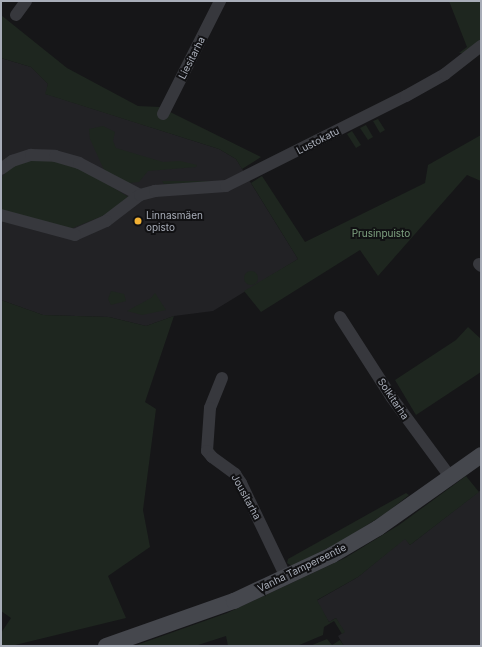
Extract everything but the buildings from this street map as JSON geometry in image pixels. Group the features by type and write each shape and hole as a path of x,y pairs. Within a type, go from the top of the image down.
{"main road":[{"name":"Vanha Tampereentie","path":"106,646 234,601 286,578 332,555 378,528 451,478 481,455"}],"street":[{"path":"16,15 26,1"},
{"name":"Liesitarha","path":"164,114 220,1"},
{"name":"Lustokatu","path":"1,215 75,235 106,221 140,195 169,189 200,190 226,186 406,96 445,74 481,46"},
{"path":"1,169 12,161 31,155 55,156 80,163 140,195"},
{"name":"Solkitarha","path":"340,317 392,398 451,478"},
{"name":"Jousitarha","path":"222,378 210,408 207,451 238,479 286,578"}],"shaded area":[{"name":"Linnasmäen opisto","path":"1,58 31,67 48,84 46,94 219,149 236,159 298,259 213,311 174,316 146,326 109,317 43,315 1,300"},
{"path":"481,490 481,646 344,646 338,636 344,632 336,618 329,622 316,601 358,577 405,538 410,545"}],"green space":[{"path":"449,1 481,1 481,39 464,53 459,53 467,47"},
{"path":"1,15 67,68 138,106 160,107 261,157 242,169 236,159 219,149 45,94 48,84 31,67 1,58"},
{"path":"378,119 385,130 380,133 373,121"},
{"path":"366,125 373,137 368,140 360,128"},
{"path":"103,126 115,132 113,141 116,148 163,162 180,161 197,165 196,167 148,171 139,182 128,183 105,172 90,139 89,129"},
{"path":"352,131 361,145 356,148 347,134"},
{"name":"Prusinpuisto","path":"481,135 481,181 467,175 378,276 360,250 261,312 244,291 298,259 251,183 262,176 305,242 425,183 428,165"},
{"path":"41,158 80,167 130,198 110,213 70,229 2,211 1,179 9,167"},
{"path":"162,181 209,181 211,182 164,184"},
{"path":"251,271 256,273 258,278 256,283 251,285 246,283 244,278 246,273"},
{"path":"111,291 124,294 126,301 111,305 108,299"},
{"path":"155,293 166,310 142,315 127,311 151,298"},
{"path":"1,300 43,315 109,317 146,326 174,316 145,402 156,409 143,510 150,547 108,576 126,618 11,646 1,646 1,633 11,618 1,611"},
{"path":"468,327 481,339 481,372 416,415 395,380 456,340"},
{"path":"466,476 479,492 410,545 405,539 358,577 317,600 329,622 336,618 345,632 342,634 334,621 324,627 323,635 297,646 228,646 226,636 195,646 134,646 227,613 345,558 399,525"},
{"path":"406,493 409,495 386,513 342,541 292,566 287,563 288,559"},
{"path":"327,639 332,645 340,640 344,646 310,646"}],"place":[{"name":"Linnasmäen opisto","path":"138,221"}]}
